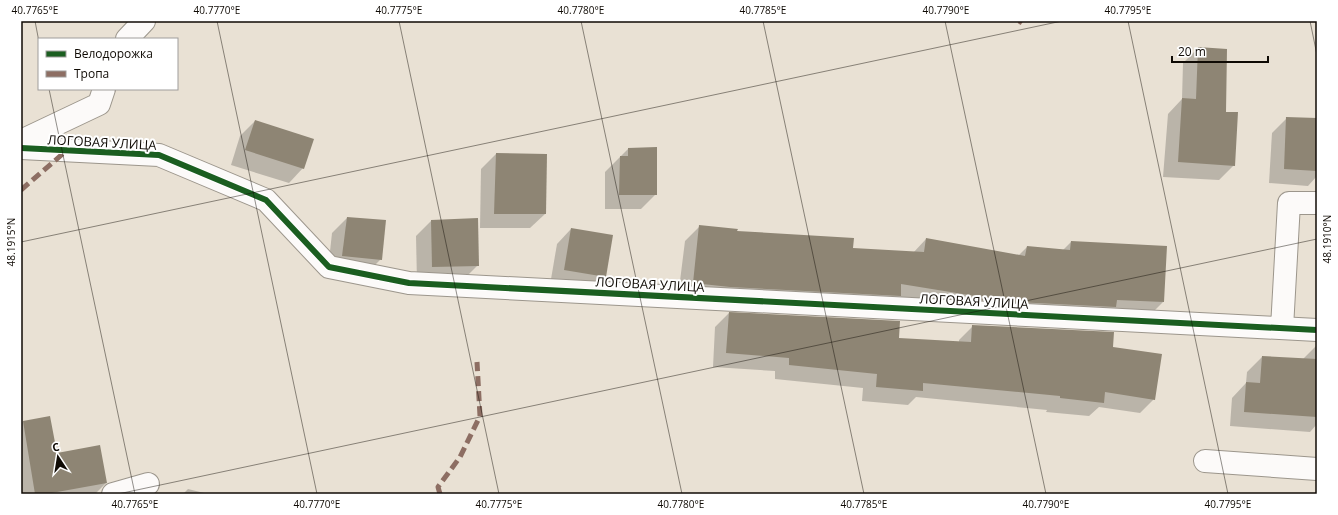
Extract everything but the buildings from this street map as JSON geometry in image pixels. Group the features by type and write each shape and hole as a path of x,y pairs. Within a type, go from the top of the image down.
{"street":[{"path":"128,38 144,21"},
{"path":"21,141 99,104 104,90"},
{"name":"ЛОГОВАЯ УЛИЦА","path":"21,148 159,155 266,200 329,267 409,283 1317,330"},
{"path":"1282,328 1289,203 1317,203"},
{"path":"1205,461 1317,469"},
{"path":"113,494 148,484"}],"marked path":[{"path":"21,190 66,151"},
{"path":"440,494 438,487 460,457 480,416 477,362"}],"cycle path":[{"path":"21,148 159,155 266,200 329,267 409,283 1317,330"}]}
